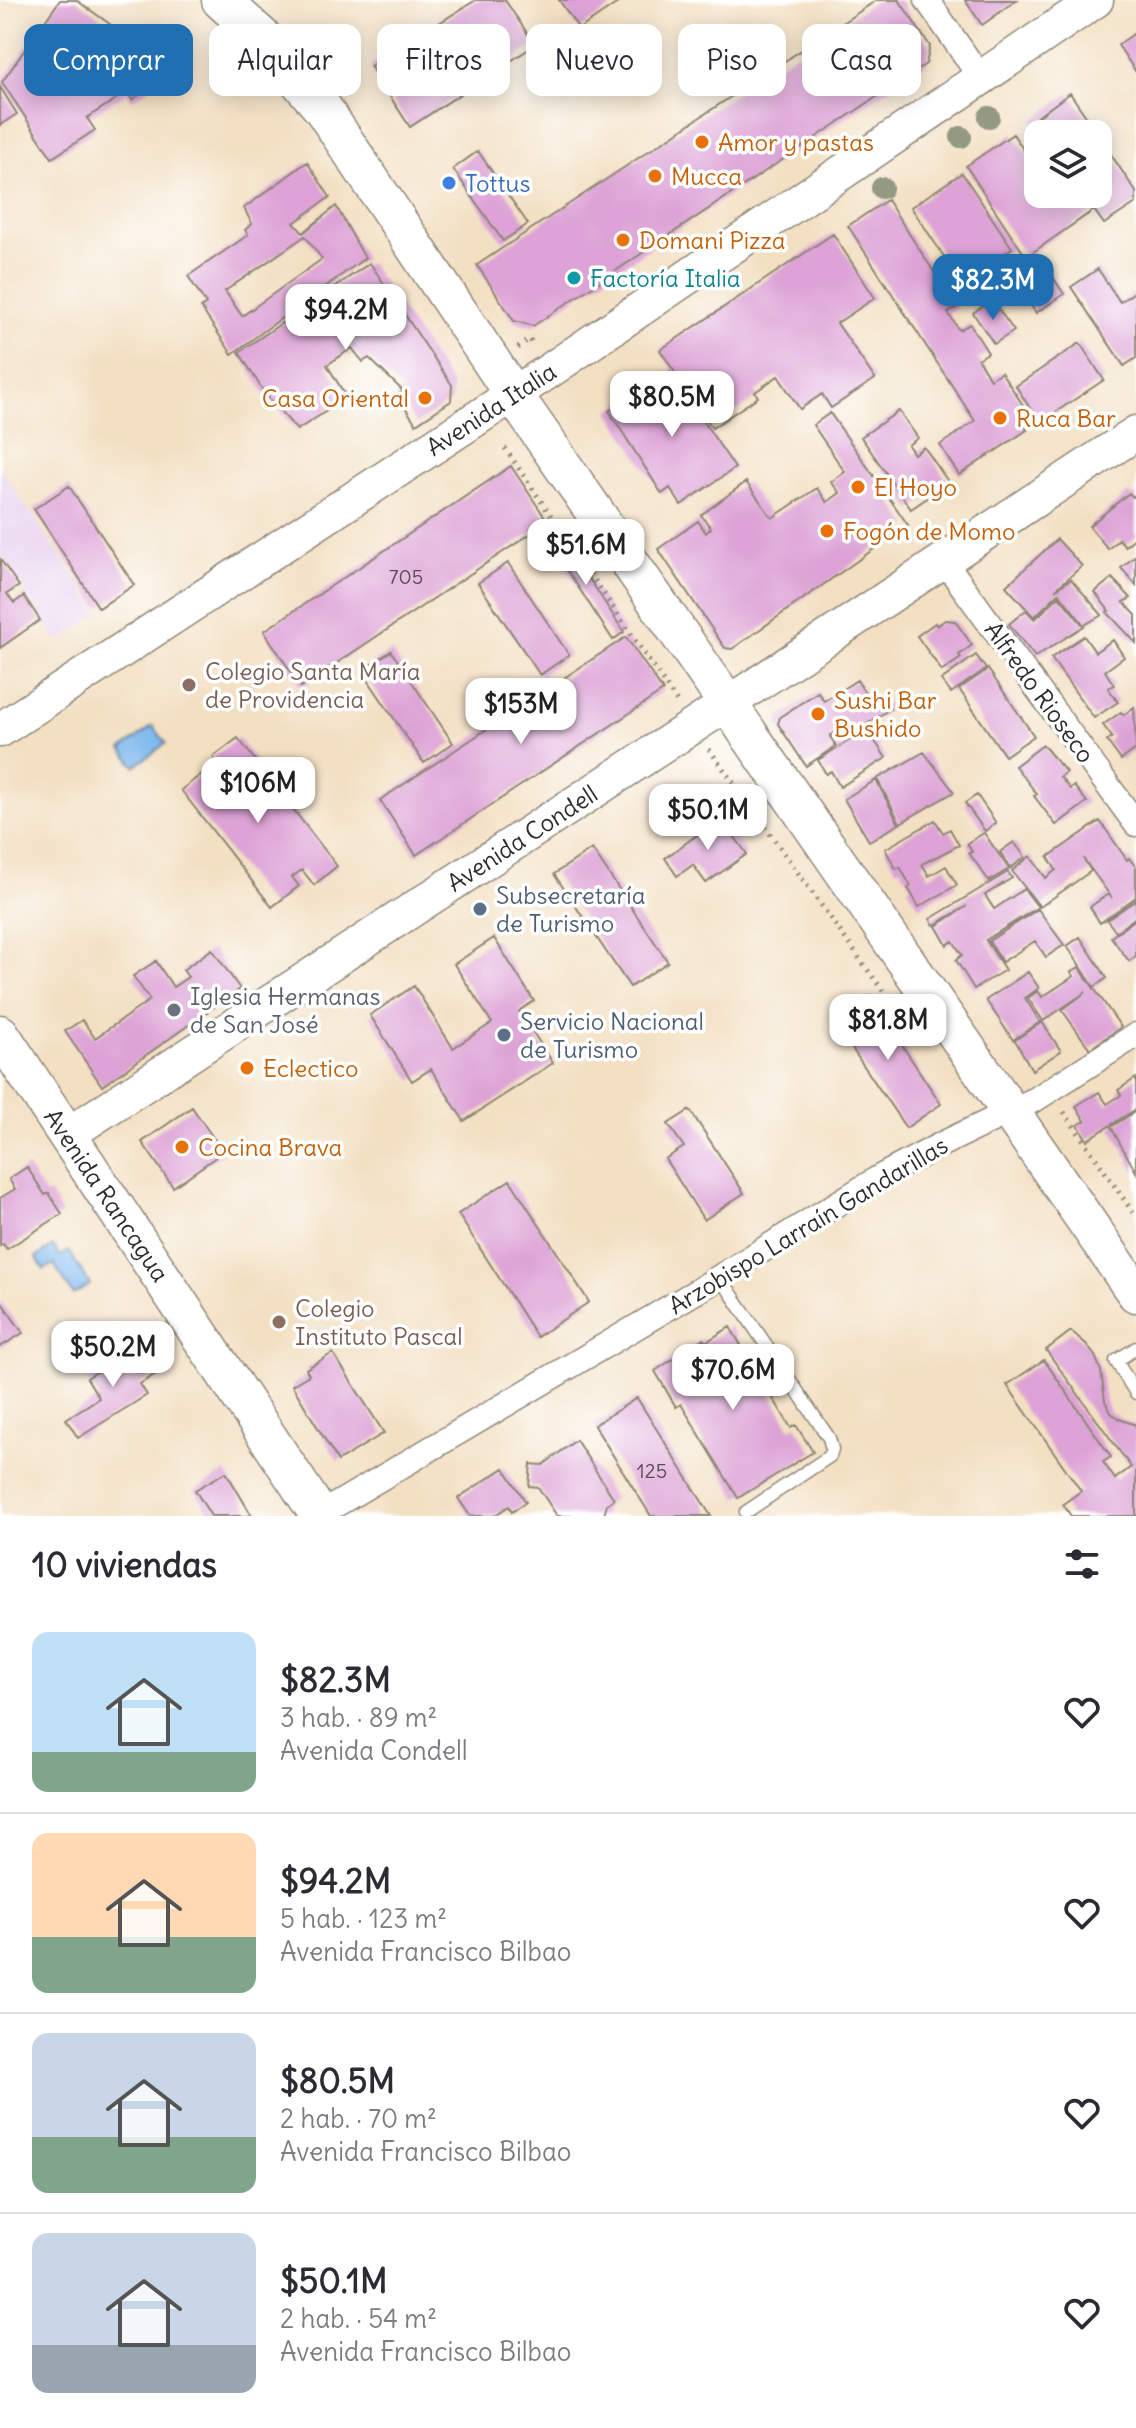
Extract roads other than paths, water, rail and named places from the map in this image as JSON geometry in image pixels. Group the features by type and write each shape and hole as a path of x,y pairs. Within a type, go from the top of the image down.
{"main road":[{"path":"221,0 263,38 323,109 513,394 1136,1293"},
{"name":"Avenida Rancagua","path":"0,1034 319,1515"}],"street":[{"path":"927,0 980,77"},
{"name":"Avenida Italia","path":"0,730 513,394 1096,0"},
{"name":"Avenida Condell","path":"67,1135 1136,433"},
{"name":"Alfredo Rioseco","path":"944,561 1136,824"},
{"name":"Arzobispo Larraín Gandarillas","path":"319,1515 720,1277 880,1177 942,1144 1011,1113 1136,1035"}],"lane":[{"path":"720,1277 829,1438 832,1449 830,1456 746,1512"},
{"path":"1136,1348 1116,1361 1136,1393"}],"water":[{"path":"153,726 166,743 135,766 122,749"},
{"path":"53,1246 60,1256 69,1251 90,1285 73,1295 54,1264 44,1270 36,1257"}],"place":[{"name":"Amor y pastas","path":"702,142"},
{"name":"Mucca","path":"655,176"},
{"name":"Tottus","path":"449,183"},
{"name":"Domani Pizza","path":"623,240"},
{"name":"Factoría Italia","path":"574,278"},
{"name":"Casa Oriental","path":"425,398"},
{"name":"Ruca Bar","path":"1000,418"},
{"name":"El Hoyo","path":"858,487"},
{"name":"Fogón de Momo","path":"827,531"},
{"name":"Colegio Santa María de Providencia","path":"189,685"},
{"name":"Sushi Bar Bushido","path":"818,714"},
{"name":"Subsecretaría de Turismo","path":"480,909"},
{"name":"Iglesia Hermanas de San José","path":"174,1010"},
{"name":"Servicio Nacional de Turismo","path":"504,1035"},
{"name":"Eclectico","path":"247,1068"},
{"name":"Cocina Brava","path":"182,1147"},
{"name":"Colegio Instituto Pascal","path":"279,1322"}]}
